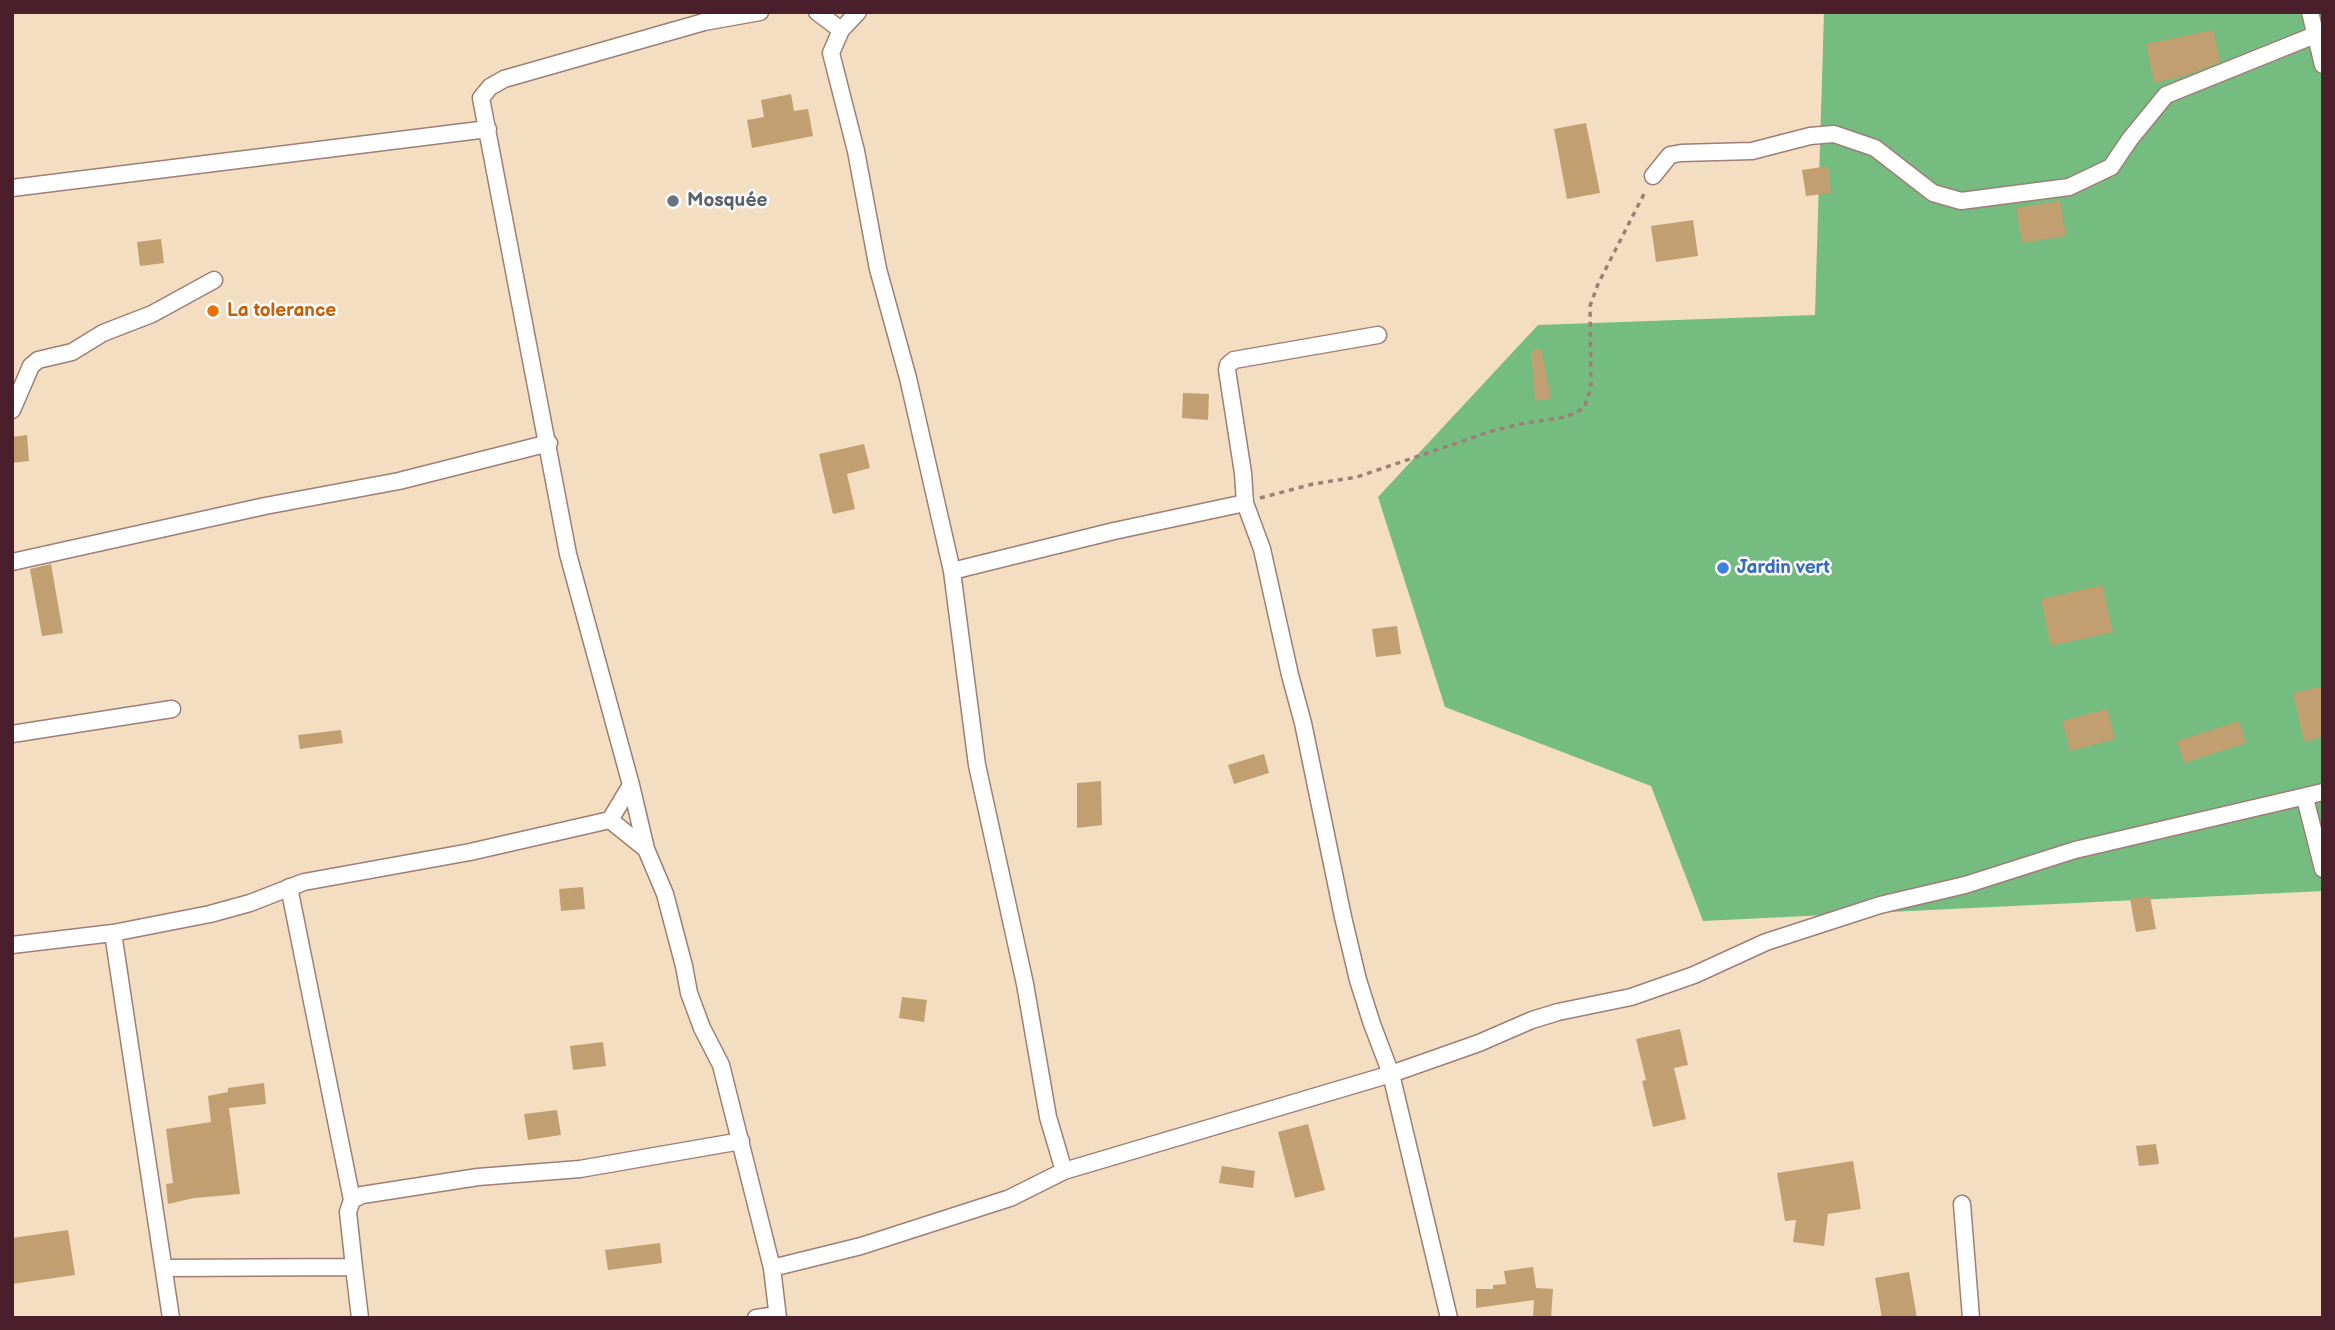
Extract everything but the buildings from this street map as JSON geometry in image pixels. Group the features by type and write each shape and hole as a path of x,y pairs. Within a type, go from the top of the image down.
{"street":[{"path":"756,1318 777,1317 772,1268 721,1065 702,1028 689,993 665,894 646,849 568,554 549,443 481,98 490,87 504,79 704,22 760,12"},
{"path":"817,12 841,30"},
{"path":"858,12 841,30 831,53 856,150 876,259 908,378 952,571 977,765 1025,984 1048,1117 1064,1171"},
{"path":"2310,12 2323,65"},
{"path":"1653,176 1670,155 1752,151 1810,136 1834,134 1875,148 1933,193 1961,201 2069,187 2111,167 2166,95 2315,35"},
{"path":"12,188 488,130"},
{"path":"12,410 31,366 38,360 72,352 103,333 152,314 214,280"},
{"path":"1378,335 1234,360 1228,365 1245,503 1262,549 1303,723 1358,980 1391,1074 1449,1318"},
{"path":"13,559 399,481 549,443"},
{"path":"952,571 1114,531 1245,503"},
{"path":"12,734 173,709"},
{"path":"12,945 113,933 210,914 250,903 304,882 470,852 610,820 631,785"},
{"path":"772,1268 861,1246 1010,1198 1064,1171 1391,1074 1479,1043 1532,1020 1631,997 1694,975 1766,942 1880,905 1965,885 2075,850 2323,792"},
{"path":"2305,798 2323,869"},
{"path":"610,820 646,849"},
{"path":"289,887 352,1200 348,1212 360,1318"},
{"path":"113,933 171,1318"},
{"path":"352,1200 362,1195 478,1177 580,1169 741,1141"},
{"path":"1962,1204 1971,1318"},
{"path":"164,1268 354,1267"}],"path":[{"path":"1245,503 1274,493 1357,477 1492,431 1566,417 1584,408 1591,388 1590,306 1598,284 1653,176"}],"green space":[{"path":"1824,12 2323,12 2323,891 1703,921 1651,786 1445,707 1378,497 1538,325 1815,315"}],"place":[{"name":"Mosquée","path":"673,201"},
{"name":"La tolerance","path":"213,311"},
{"name":"Jardin vert","path":"1723,568"}]}
